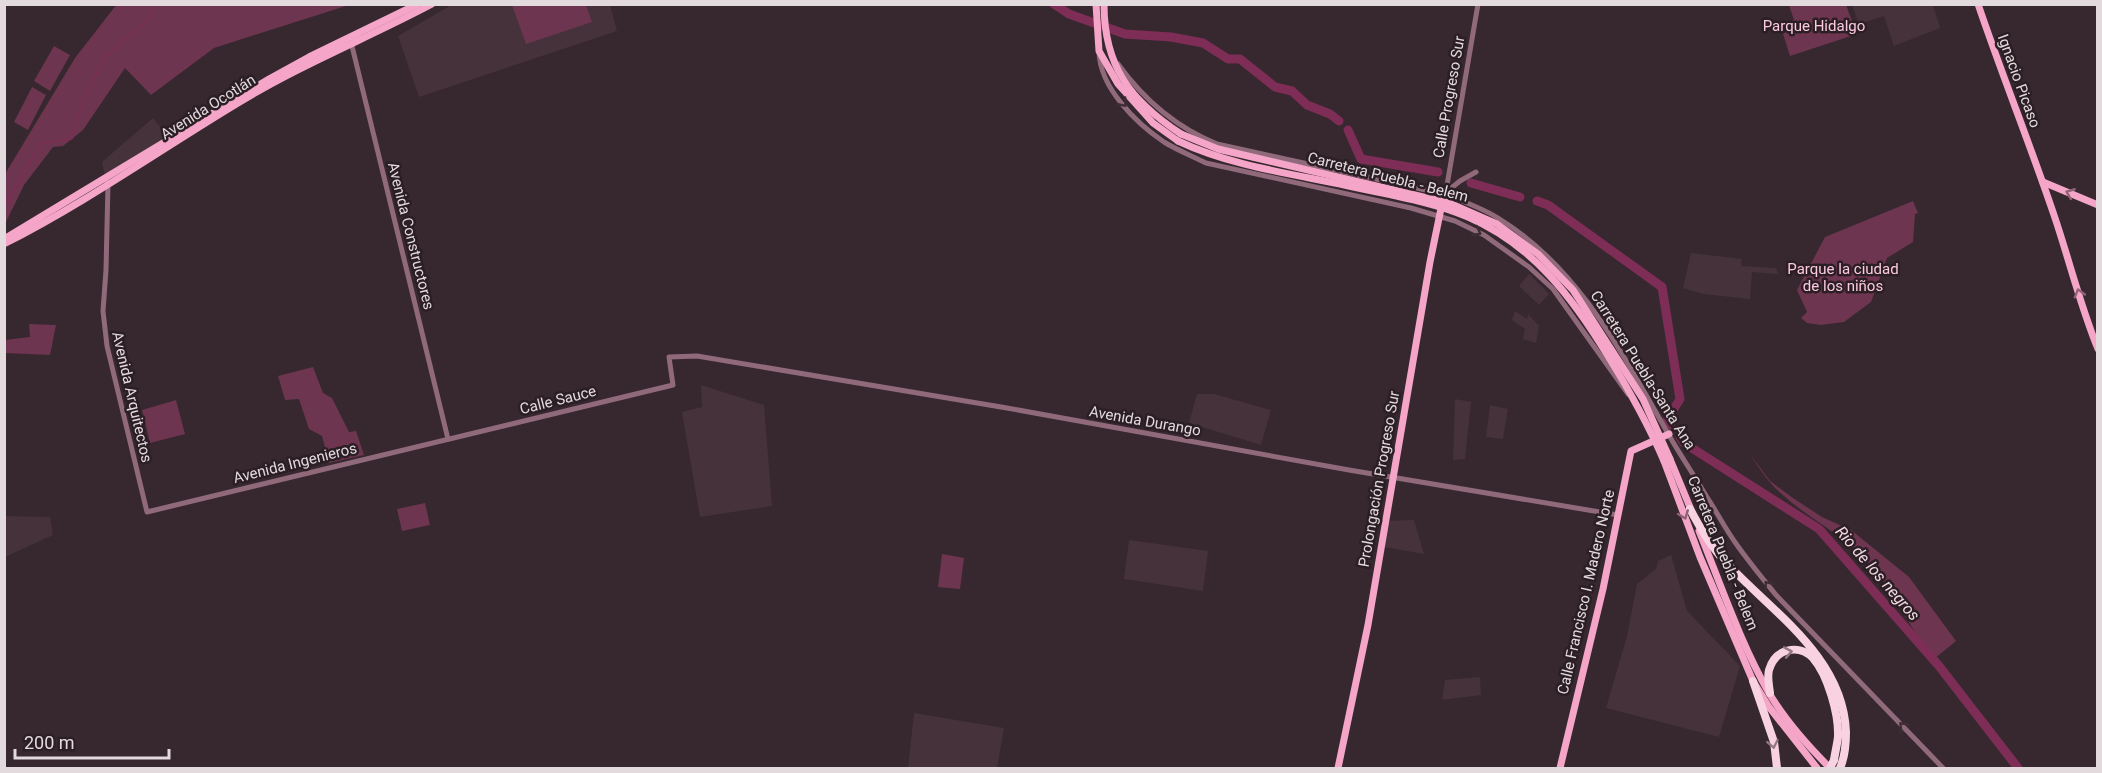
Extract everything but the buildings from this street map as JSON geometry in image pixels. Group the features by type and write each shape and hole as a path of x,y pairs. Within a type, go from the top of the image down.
{"highway":[{"path":"1690,509 1719,554 1809,645 1833,680 1845,720 1846,744 1836,765"},
{"path":"1770,693 1768,677 1778,654 1786,650 1795,650 1811,657 1825,679 1835,708 1838,735 1836,765"},
{"path":"1753,681 1774,742 1777,768"}],"main road":[{"name":"Avenida Ocotlán","path":"4,239 261,90 418,4"},
{"name":"Avenida Ocotlán","path":"351,41 432,4"},
{"name":"Ignacio Picaso","path":"1978,4 2043,182 2097,349"},
{"name":"Carretera Puebla - Belem","path":"1100,8 1099,51 1118,84 1153,123 1178,141 1221,159 1444,208 1490,228 1529,255 1561,287 1595,335 1667,460 1690,509 1742,637 1770,693 1795,728 1836,765"},
{"name":"Carretera Puebla - Belem","path":"1100,8 1108,45 1119,71 1141,103 1152,114 1181,134 1218,149 1449,203 1497,224 1555,269 1573,290 1643,399 1667,460 1700,557 1753,681 1769,707 1817,768"},
{"name":"Avenida Ocotlán","path":"4,244 106,181"},
{"path":"2043,182 2097,205"},
{"name":"Prolongación Progreso Sur","path":"1338,768 1368,625 1392,476 1444,194"},
{"name":"Calle Francisco I. Madero Norte","path":"1560,768 1603,589 1631,451 1669,435"}],"street":[{"name":"Calle Progreso Sur","path":"1444,194 1478,4"},
{"name":"Avenida Constructores","path":"351,41 448,439"},
{"name":"Carretera Puebla-Santa Ana","path":"1108,45 1124,72 1150,103 1199,137 1217,144 1444,194 1498,218 1541,250 1568,277 1595,310 1736,544 1776,595 1943,768"},
{"name":"Carretera Puebla - Belem","path":"1099,51 1100,62 1111,88 1128,109 1166,143 1206,163 1419,210 1455,221 1500,245 1553,289 1622,388 1632,398"},
{"path":"1419,210 1476,172"},
{"name":"Avenida Arquitectos","path":"106,181 106,270 103,311 106,346 147,512"},
{"path":"1393,204 1397,185"},
{"path":"1428,192 1439,216 1460,200"},
{"path":"1444,194 1455,221"},
{"path":"1500,245 1514,240 1518,232"},
{"path":"1529,267 1528,261 1531,253 1541,250"},
{"name":"Avenida Durango","path":"669,357 697,356 1618,515"},
{"name":"Calle Sauce","path":"448,439 674,385 669,357"},
{"name":"Avenida Ingenieros","path":"147,512 448,439"}],"shaded area":[{"path":"453,4 610,5 617,31 419,97 398,36"},
{"path":"1852,5 1933,5 1940,28 1894,46 1884,16 1859,24"},
{"path":"153,118 167,136 105,175 102,162"},
{"path":"1691,253 1742,259 1741,266 1776,268 1778,274 1752,272 1750,299 1703,294 1683,288"},
{"path":"1529,274 1549,294 1539,305 1519,286"},
{"path":"1515,311 1527,319 1528,314 1539,326 1536,343 1523,339 1525,329 1512,320"},
{"path":"701,385 764,405 772,506 700,517 682,412 702,407"},
{"path":"1197,394 1214,394 1271,410 1261,445 1189,423"},
{"path":"1455,399 1471,402 1465,459 1453,460"},
{"path":"1490,405 1508,409 1503,439 1486,437"},
{"path":"5,516 50,517 53,535 5,557"},
{"path":"1414,520 1424,554 1384,547 1387,521"},
{"path":"1129,540 1208,551 1203,591 1124,579"},
{"path":"1671,555 1687,611 1740,666 1719,737 1606,708 1627,636 1637,584 1656,569 1658,561"},
{"path":"1480,677 1481,695 1442,700 1445,680"},
{"path":"914,713 1004,728 997,768 908,768"}],"green space":[{"path":"117,4 349,5 214,48 151,95 125,68 83,130 63,146 53,147 24,185 5,224 5,174 75,58"},
{"path":"512,5 586,5 592,22 526,44"},
{"name":"Parque Hidalgo","path":"1789,5 1846,5 1857,34 1790,56 1780,24 1794,20"},
{"path":"54,46 70,55 50,91 34,81"},
{"path":"32,87 46,95 28,130 14,122"},
{"name":"Parque la ciudad de los niños","path":"1913,201 1918,213 1915,214 1913,242 1887,258 1871,302 1844,322 1821,325 1807,323 1801,318 1807,312 1797,290 1825,237"},
{"path":"29,324 56,325 50,355 5,353 5,340 30,337"},
{"path":"313,367 323,393 332,398 349,432 356,431 364,455 329,463 322,436 309,429 299,399 285,400 278,376"},
{"path":"176,400 185,434 150,443 142,410"},
{"path":"1749,453 1770,481 1822,517 1851,530 1909,577 1956,641 1934,659 1869,563 1857,551 1779,491 1765,476"},
{"path":"425,503 430,525 402,531 397,509"},
{"path":"942,554 964,558 960,589 938,587"}],"waterway":[{"path":"4,206 41,143 72,139 80,109 103,59 151,17 155,4"},
{"name":"Rio de los negros","path":"1054,4 1069,14 1125,34 1171,37 1203,43 1228,59 1240,59 1275,87 1292,91 1307,105 1330,114 1339,121"},
{"name":"Rio de los negros","path":"1348,130 1361,159 1438,172"},
{"name":"Rio de los negros","path":"1471,183 1520,197"},
{"name":"Rio de los negros","path":"1537,201 1548,205 1662,287 1680,399 1667,420 1671,425"},
{"name":"Rio de los negros","path":"1680,437 1684,443 1819,529 1939,666 2018,768"}]}
